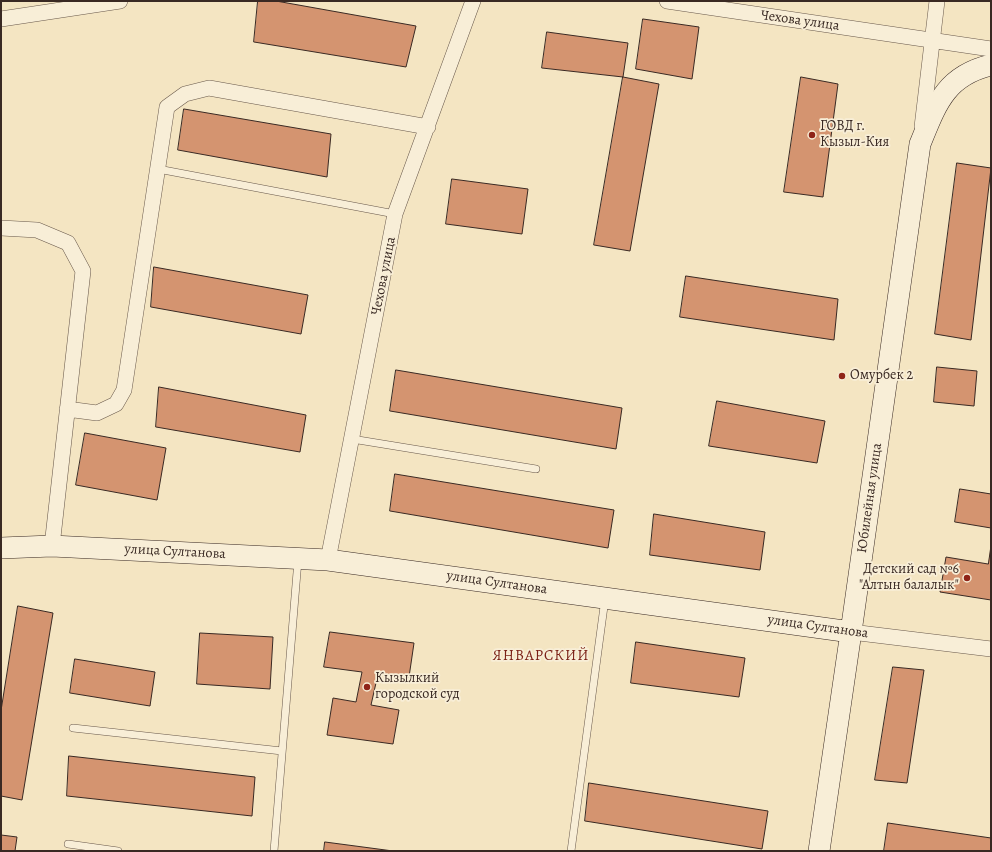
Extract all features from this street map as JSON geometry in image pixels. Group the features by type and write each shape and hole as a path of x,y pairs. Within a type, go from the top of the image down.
{"main road":[{"name":"Юбилейная улица","path":"819,851 920,144 936,109 951,85 966,74 991,65"},
{"name":"улица Султанова","path":"1,548 52,546 328,560 851,632"}],"street":[{"path":"1,19 120,1"},
{"name":"Чехова улица","path":"328,560 395,214 473,1"},
{"name":"Чехова улица","path":"667,1 933,41 991,48"},
{"path":"920,144 937,1"},
{"path":"67,409 97,413 116,404 124,390 167,107 185,94 209,88 428,127"},
{"path":"1,228 37,230 68,243 83,271 52,546"},
{"name":"улица Султанова","path":"851,632 991,649"}],"lane":[{"path":"158,169 395,214"},
{"path":"352,439 536,469"},
{"path":"274,851 298,558"},
{"path":"571,851 605,598"},
{"path":"73,728 282,751"},
{"path":"68,844 118,851"}],"building":[{"path":"258,1 276,1 416,26 406,67 254,42"},
{"path":"643,19 699,27 692,79 636,69"},
{"path":"547,32 628,43 623,77 542,68"},
{"path":"623,77 659,84 630,251 594,245"},
{"path":"801,77 838,84 823,197 784,192"},
{"path":"184,109 331,134 327,177 178,150"},
{"path":"957,163 991,168 971,340 935,334"},
{"path":"452,179 528,189 522,234 446,224"},
{"path":"154,267 308,295 301,334 151,307"},
{"path":"686,276 838,299 834,340 680,317"},
{"path":"937,367 977,371 974,406 934,402"},
{"path":"396,370 622,408 616,449 390,411"},
{"path":"159,387 306,415 300,452 156,427"},
{"path":"717,401 825,421 817,463 709,446"},
{"path":"85,433 166,448 157,500 76,485"},
{"path":"395,474 614,510 608,548 390,511"},
{"name":"Детский сад №6 \"Алтын балалык\"","path":"960,489 991,494 991,528 955,522"},
{"path":"654,514 765,532 760,570 650,555"},
{"name":"Детский сад №6 \"Алтын балалык\"","path":"991,546 991,600 940,592 946,557 988,564"},
{"path":"18,606 53,613 22,800 1,796 1,711"},
{"name":"Кызылкий городской суд","path":"330,632 414,643 409,677 378,674 371,705 399,710 393,744 327,735 333,698 356,702 362,672 324,667"},
{"path":"200,633 273,637 270,689 197,684"},
{"path":"636,642 745,658 739,697 631,683"},
{"path":"75,659 155,672 150,706 70,693"},
{"path":"893,667 924,670 907,783 875,780"},
{"path":"69,756 255,777 252,816 67,796"},
{"path":"589,783 768,811 762,849 585,821"},
{"path":"888,823 991,838 991,851 884,851"},
{"path":"1,835 17,837 15,851 1,851"},
{"path":"325,842 393,851 324,851"}],"place":[{"name":"ГОВД г. Кызыл-Кия","path":"812,135"},
{"name":"Омурбек 2","path":"842,376"},
{"name":"Детский сад №6 \"Алтын балалык\"","path":"967,578"},
{"name":"Кызылкий городской суд","path":"367,687"}],"district":[{"name":"ЯНВАРСКИЙ","path":"541,656"}]}
